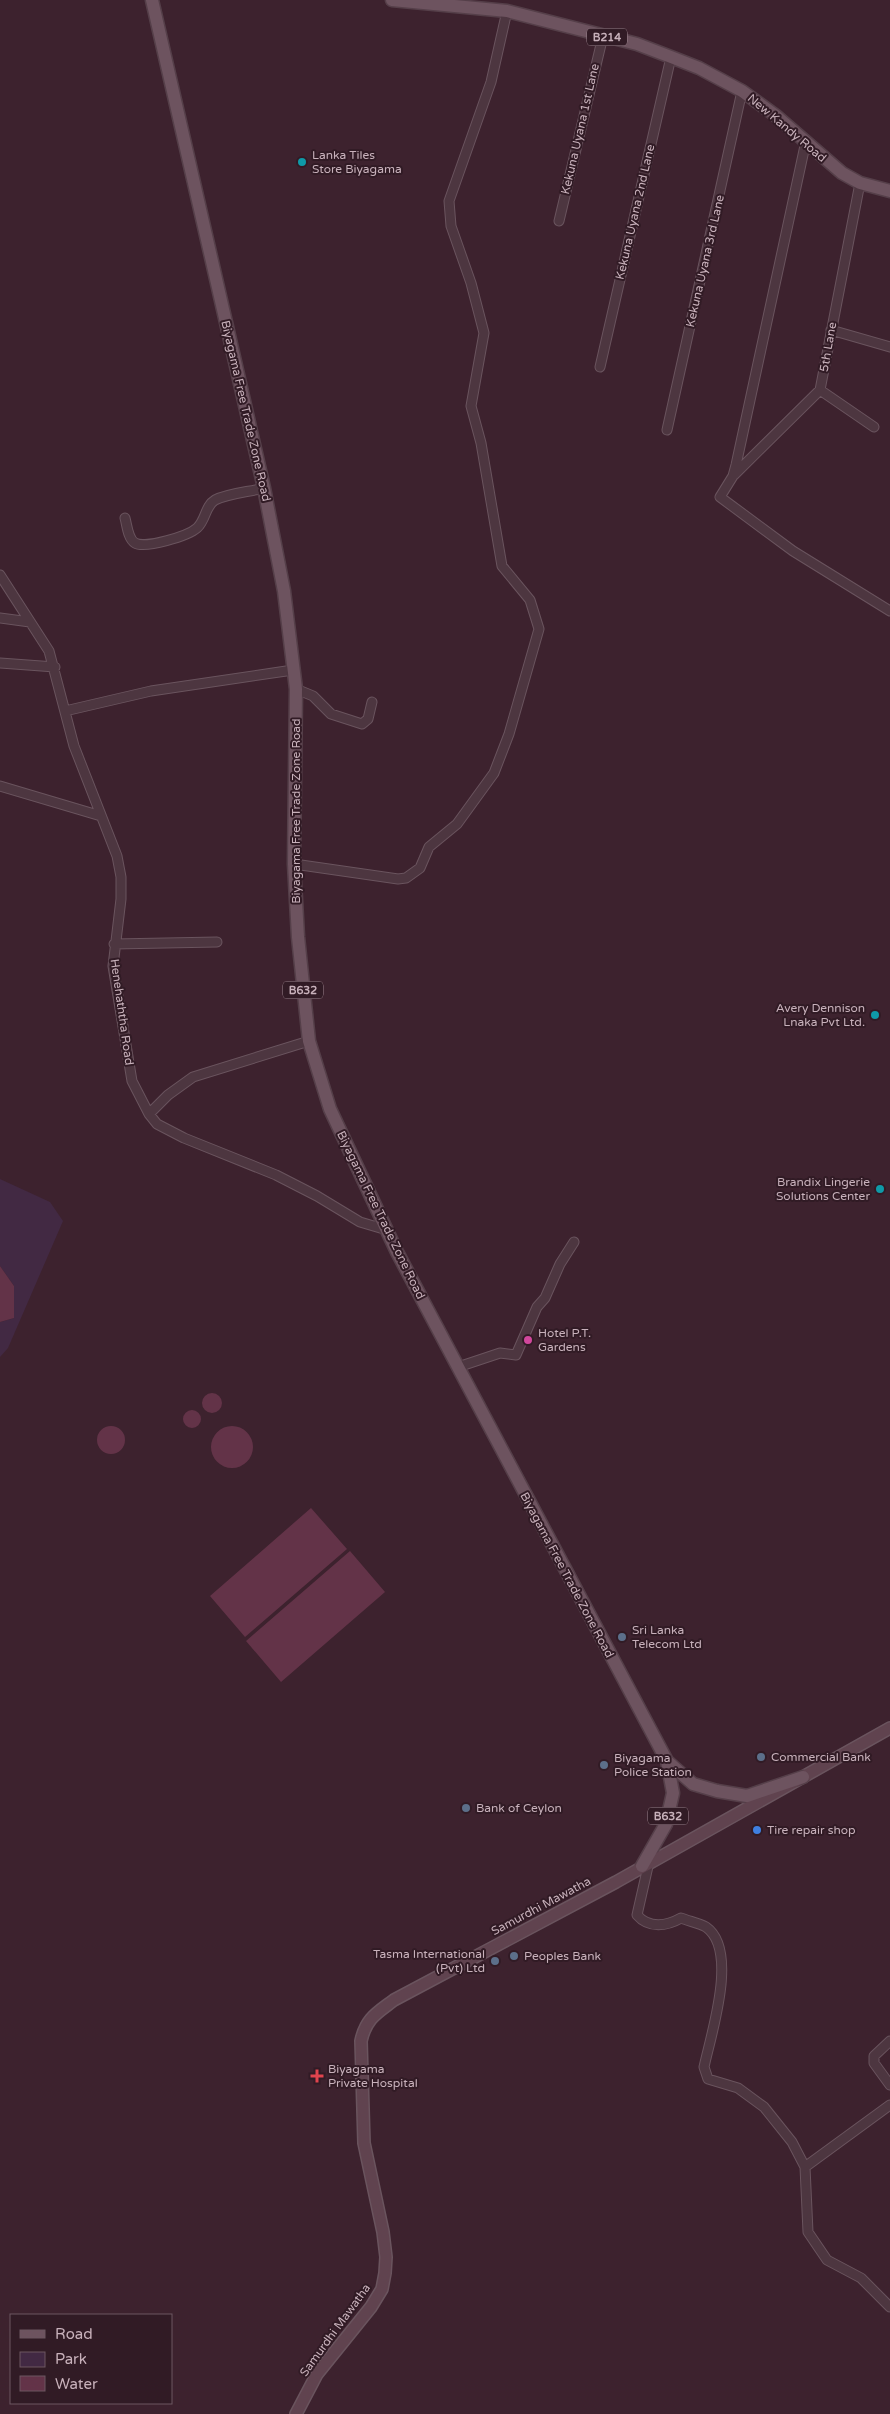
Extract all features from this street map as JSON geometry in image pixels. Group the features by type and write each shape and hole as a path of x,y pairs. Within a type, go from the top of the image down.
{"main road":[{"name":"Biyagama Free Trade Zone Road","path":"152,0 264,488 284,591 296,689 294,864 299,946 310,1041 330,1109 387,1230 667,1761 673,1793 666,1824 646,1864"},
{"name":"New Kandy Road","path":"392,0 507,11 637,44 671,57 699,68 742,92 806,141 842,173 860,183 890,191"},
{"name":"Samurdhi Mawatha","path":"296,2414 317,2374 371,2307 382,2289 386,2257 364,2143 362,2041 364,2029 371,2018 394,2000 646,1864 890,1728"},
{"name":"Biyagama Free Trade Zone Road","path":"667,1761 693,1784 717,1791 747,1796 803,1777"}],"street":[{"path":"294,864 398,878 406,878 420,868 429,847 456,824 494,773 509,734 534,652 539,630 530,600 502,566 481,443 471,406 484,333 471,283 451,226 449,201 491,82 507,11"},
{"name":"Kekuna Uyana 1st Lane","path":"559,221 603,36"},
{"name":"Kekuna Uyana 2nd Lane","path":"600,367 671,57"},
{"name":"Kekuna Uyana 3rd Lane","path":"667,430 742,92"},
{"path":"733,476 806,141"},
{"name":"5th Lane","path":"820,390 860,183"},
{"path":"831,330 890,347"},
{"path":"874,427 820,390 733,476 720,496 793,550 890,611"},
{"path":"125,518 130,538 134,542 140,544 175,539 189,534 198,526 209,504 217,499 264,488"},
{"name":"Henehaththa Road","path":"0,575 49,651 55,667 74,746 118,856 121,877 121,899 114,944 113,966 132,1082 149,1114 157,1124 184,1138 276,1175 317,1196 360,1222 387,1230"},
{"path":"0,618 30,622"},
{"path":"0,663 55,667"},
{"path":"65,711 151,691 293,670"},
{"path":"296,689 313,696 330,714 362,724 368,720 372,702"},
{"path":"0,786 101,816"},
{"path":"114,944 217,942"},
{"path":"149,1114 168,1095 193,1077 310,1041"},
{"path":"458,1367 500,1353 516,1355 537,1307 545,1298 560,1264 574,1242"},
{"path":"646,1864 637,1915 641,1920 656,1925 668,1925 681,1918 707,1928 722,1950 723,1975 704,2067 708,2079 738,2088 764,2107 792,2142 806,2167 808,2232 827,2260 861,2278 890,2307"},
{"path":"890,2041 874,2056 874,2063 890,2085"},
{"path":"806,2167 890,2105"}],"green space":[{"path":"0,1179 50,1202 63,1221 8,1348 0,1357 0,1322 14,1318 14,1286 0,1266"}],"water":[{"path":"0,1266 14,1286 14,1318 0,1322"},
{"path":"212,1393 219,1396 222,1403 219,1410 212,1413 205,1410 202,1403 205,1396"},
{"path":"188,1410 196,1410 201,1415 199,1426 188,1428 183,1423 183,1415"},
{"path":"111,1426 121,1430 125,1440 121,1450 111,1454 101,1450 97,1440 101,1430"},
{"path":"232,1426 247,1432 253,1447 247,1462 232,1468 217,1462 211,1447 217,1432"},
{"path":"311,1508 347,1549 245,1637 210,1596"},
{"path":"350,1551 385,1592 281,1682 246,1641"}],"place":[{"name":"Lanka Tiles Store Biyagama","path":"302,162"},
{"name":"Avery Dennison Lnaka Pvt Ltd.","path":"875,1015"},
{"name":"Brandix Lingerie Solutions Center","path":"880,1189"},
{"name":"Hotel P.T. Gardens","path":"528,1340"},
{"name":"Sri Lanka Telecom Ltd","path":"622,1637"},
{"name":"Commercial Bank","path":"761,1757"},
{"name":"Biyagama Police Station","path":"604,1765"},
{"name":"Bank of Ceylon","path":"466,1808"},
{"name":"Tire repair shop","path":"757,1830"},
{"name":"Peoples Bank","path":"514,1956"},
{"name":"Tasma International (Pvt) Ltd","path":"495,1961"},
{"name":"Biyagama Private Hospital","path":"317,2076"}]}
